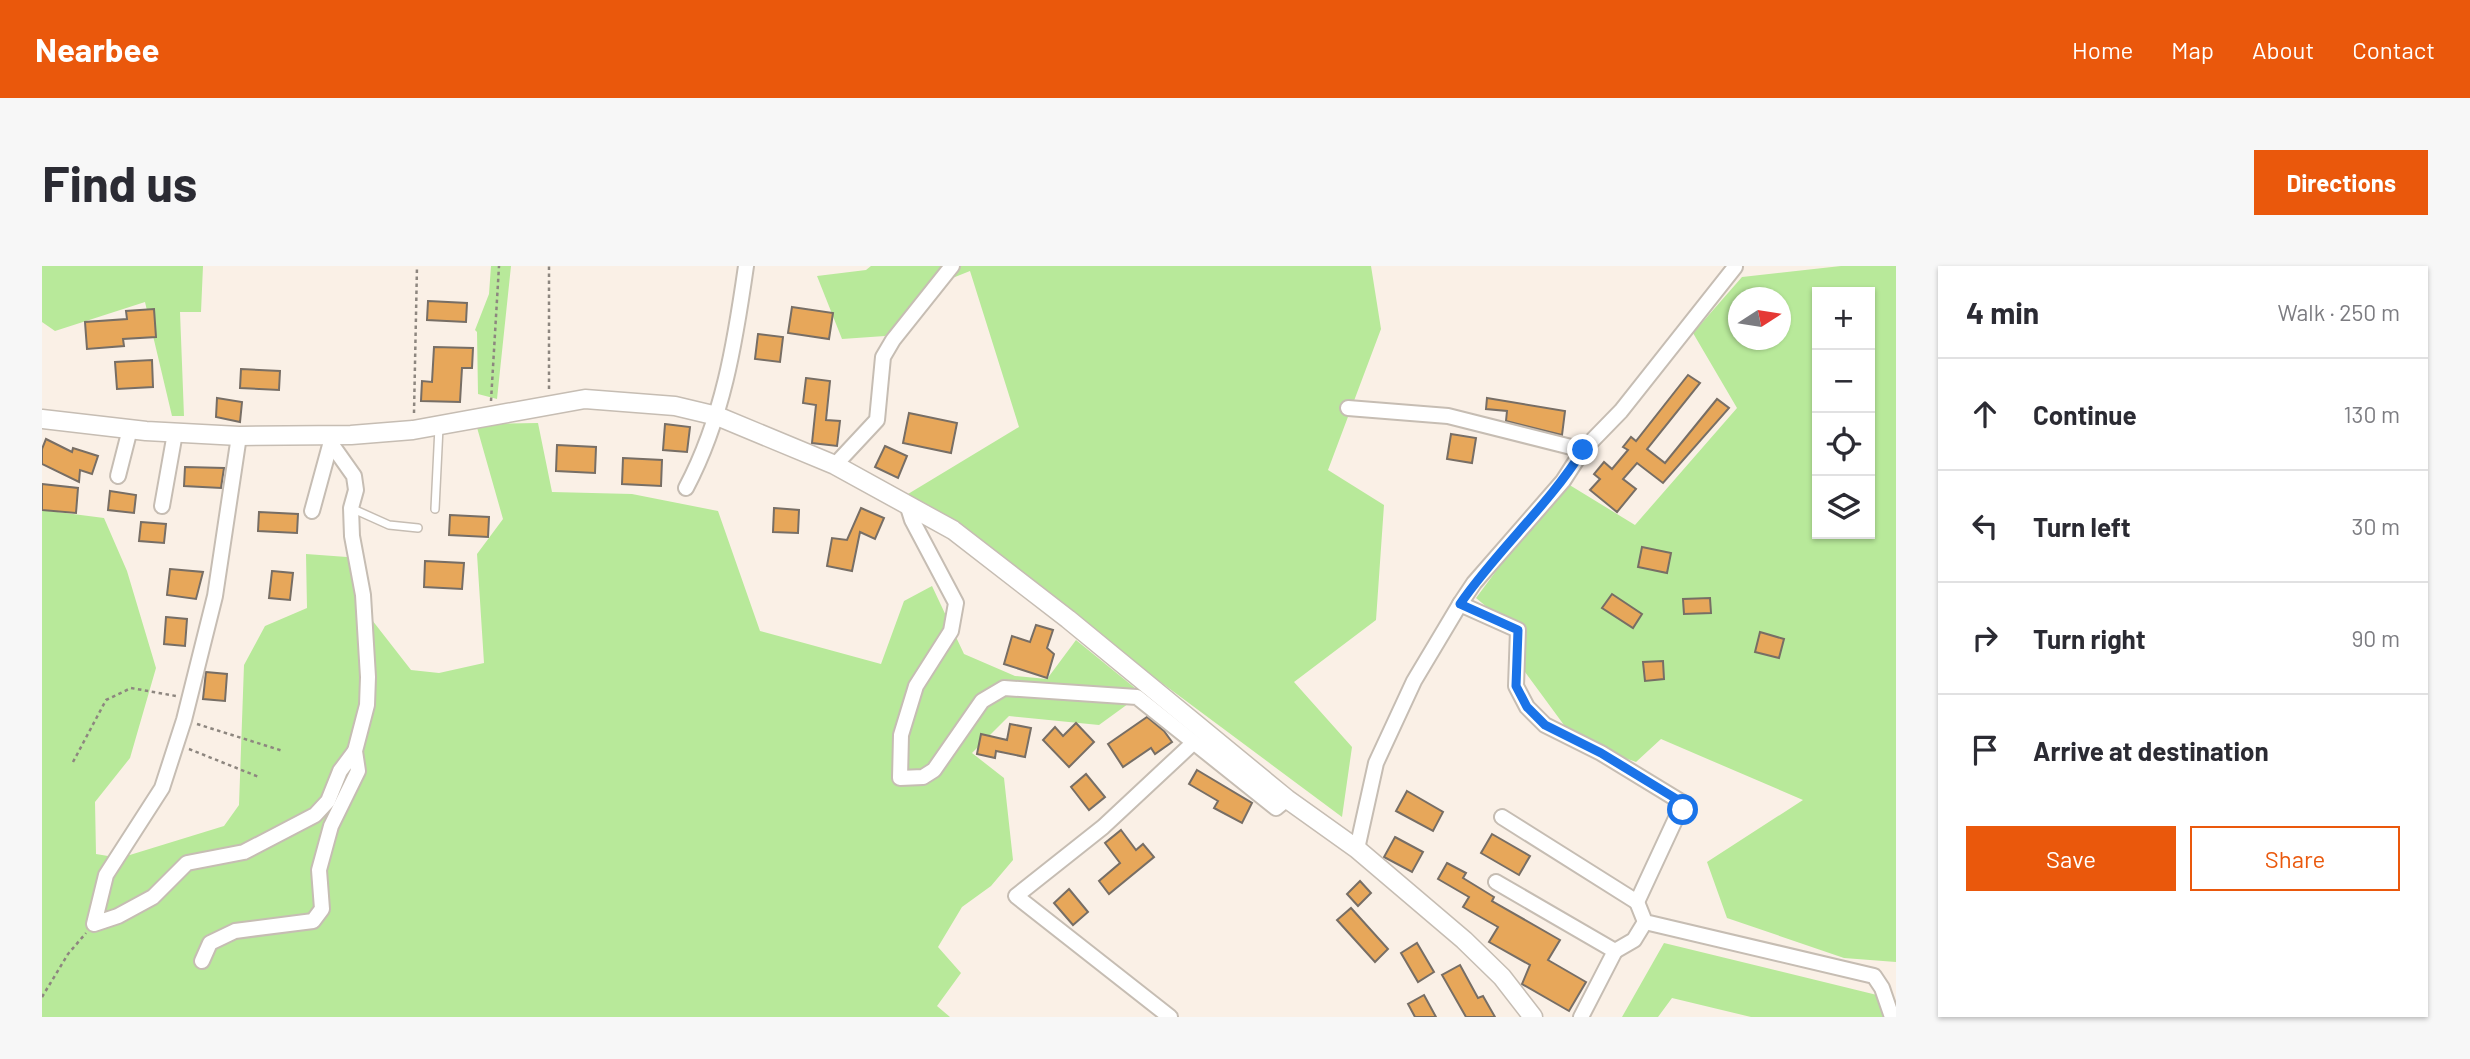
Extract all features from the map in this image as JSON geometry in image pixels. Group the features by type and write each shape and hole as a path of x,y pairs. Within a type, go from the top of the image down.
{"street":[{"path":"687,488 708,446 717,416 737,334 746,266"},
{"path":"835,465 877,420 883,357 892,340 952,266"},
{"path":"1727,266 1747,266"},
{"path":"1357,849 1376,763 1414,681 1460,604 1474,583 1563,481 1583,450 1621,411 1735,267"},
{"path":"42,419 176,433 328,440 439,426 585,399 675,406 717,416 835,465 953,530 1048,603 1287,799 1357,849 1464,940 1502,977 1533,1017"},
{"path":"1348,408 1448,416 1583,450"},
{"path":"118,476 130,429"},
{"path":"162,506 176,433"},
{"path":"94,924 106,875 162,788 184,720 215,596 239,436"},
{"path":"94,924 118,916 153,897 187,863 244,852 315,815 328,801 340,771 355,751 367,705 368,677 363,596 352,536 351,508 356,490 354,476 328,440"},
{"path":"312,512 328,440"},
{"path":"907,505 912,520 956,603 951,631 916,686 901,735 900,778 923,777 934,770 982,701 1004,688 1137,697 1276,808 1287,799"},
{"path":"1460,604 1518,630 1516,686 1527,707 1545,725 1601,753 1683,803 1637,902"},
{"path":"1170,1017 1016,896 1103,827 1193,743"},
{"path":"202,961 210,943 234,931 313,921 322,909 319,870 331,826 358,771 355,751"},
{"path":"1502,817 1637,902 1646,922"},
{"path":"1496,882 1615,951"},
{"path":"1581,1017 1615,951 1634,940 1646,922"},
{"path":"1646,922 1874,976 1882,988 1892,1017"}],"lane":[{"path":"435,509 439,426"},
{"path":"351,508 389,525 418,528"}],"path":[{"path":"413,430 417,266"},
{"path":"490,415 499,266"},
{"path":"548,405 549,266"},
{"path":"73,762 106,700 131,688 189,699"},
{"path":"184,720 282,751"},
{"path":"176,744 259,778"},
{"path":"42,997 68,954 94,924"}],"green space":[{"path":"42,266 203,266 201,312 180,312 184,416 172,416 145,302 55,331 42,322"},
{"path":"491,266 511,266 497,399 478,394 475,330 489,294"},
{"path":"871,266 943,266 936,279 885,336 842,339 817,276 866,270"},
{"path":"953,266 1371,266 1381,329 1328,470 1384,505 1376,620 1294,682 1352,747 1342,817 908,494 1019,427 970,271 940,283"},
{"path":"1841,266 1896,266 1896,962 1844,958 1727,918 1707,862 1803,800 1661,739 1636,762 1575,740 1525,672 1511,627 1476,598 1563,481 1635,525 1737,408 1693,333 1728,293 1728,350 1791,350 1791,287 1733,287 1742,277"},
{"path":"538,423 552,492 632,494 718,511 760,631 881,664 904,601 932,586 964,654 1015,676 1047,679 1076,640 1135,688 1132,701 1099,725 1009,716 972,753 1004,778 1013,860 991,886 962,907 938,947 961,973 937,1006 950,1017 42,1017 42,510 104,518 127,571 156,668 130,758 95,802 96,854 120,858 224,826 239,805 244,665 265,626 307,608 306,554 347,557 365,611 411,670 439,673 484,663 477,554 503,519 476,424"},
{"path":"1664,943 1877,995 1884,1017 1751,1017 1672,998 1658,1017 1622,1017"}],"building":[{"path":"428,301 467,303 466,322 427,320"},
{"path":"792,307 833,313 829,339 788,333"},
{"path":"154,309 156,337 123,339 124,346 87,349 85,322 127,319 126,311"},
{"path":"758,334 783,337 780,362 755,359"},
{"path":"434,347 473,348 472,368 462,368 460,402 421,401 422,381 432,382"},
{"path":"152,360 153,387 117,389 115,362"},
{"path":"241,369 280,371 279,390 240,388"},
{"path":"1688,375 1700,383 1647,449 1665,463 1717,399 1729,408 1663,483 1637,463 1623,479 1636,489 1617,512 1590,490 1600,479 1594,474 1604,462 1612,469 1628,450 1623,447 1631,437 1636,441"},
{"path":"806,378 830,381 826,420 840,421 837,446 812,443 816,405 803,403"},
{"path":"217,398 242,402 240,422 216,417"},
{"path":"1487,398 1565,411 1562,435 1506,421 1507,411 1486,409"},
{"path":"909,413 957,423 951,453 903,443"},
{"path":"665,424 690,427 687,452 663,450"},
{"path":"1451,434 1476,438 1472,463 1447,459"},
{"path":"46,439 72,452 73,448 98,456 92,474 80,470 79,482 42,464 42,449"},
{"path":"557,445 596,447 595,473 556,471"},
{"path":"885,446 907,456 898,478 875,467"},
{"path":"623,458 662,460 661,486 622,484"},
{"path":"185,467 224,468 221,488 184,486"},
{"path":"42,484 78,488 76,513 42,510"},
{"path":"110,491 136,495 134,513 108,510"},
{"path":"774,508 799,510 798,533 773,532"},
{"path":"861,508 884,518 875,539 860,532 852,571 827,566 832,538 847,540"},
{"path":"259,512 298,514 297,533 258,531"},
{"path":"450,515 489,517 488,537 449,535"},
{"path":"141,522 166,524 164,543 139,541"},
{"path":"1642,547 1671,553 1667,573 1638,567"},
{"path":"425,561 464,563 462,589 424,587"},
{"path":"170,569 203,572 196,599 167,595"},
{"path":"272,571 293,573 290,600 269,598"},
{"path":"1612,594 1642,614 1633,628 1602,608"},
{"path":"1710,598 1711,613 1684,614 1683,599"},
{"path":"166,617 187,619 185,646 164,644"},
{"path":"1036,625 1053,630 1047,648 1054,654 1047,678 1004,664 1012,636 1030,642"},
{"path":"1760,632 1784,639 1779,658 1755,652"},
{"path":"1663,661 1664,679 1645,681 1643,662"},
{"path":"206,672 227,674 225,701 203,699"},
{"path":"1147,717 1164,731 1172,742 1155,754 1151,748 1123,767 1108,744"},
{"path":"1076,723 1094,742 1069,767 1043,740 1055,727 1063,736"},
{"path":"1010,724 1031,728 1025,757 996,751 995,758 977,754 981,734 1007,740"},
{"path":"1197,770 1252,803 1242,823 1214,808 1218,801 1189,784"},
{"path":"1086,774 1105,797 1089,810 1071,787"},
{"path":"1407,791 1443,812 1433,831 1396,811"},
{"path":"1121,830 1136,850 1143,844 1154,857 1109,894 1099,881 1120,863 1105,843"},
{"path":"1492,834 1530,856 1519,875 1481,853"},
{"path":"1395,837 1423,852 1412,872 1384,857"},
{"path":"1447,863 1466,873 1463,878 1494,897 1492,901 1560,940 1548,960 1586,982 1569,1011 1522,984 1530,965 1489,942 1498,927 1463,907 1469,897 1438,879"},
{"path":"1360,881 1371,893 1358,906 1347,894"},
{"path":"1069,889 1088,912 1073,925 1054,903"},
{"path":"1351,908 1388,949 1375,962 1337,920"},
{"path":"1417,943 1434,972 1418,982 1401,953"},
{"path":"1460,965 1478,998 1483,996 1495,1017 1466,1017 1442,975"},
{"path":"1424,995 1436,1017 1415,1017 1408,1004"}],"route":[{"path":"1583,450 1563,481 1474,583 1460,604 1518,630 1516,686 1527,707 1545,725 1601,753 1683,803 1683,810"}]}
